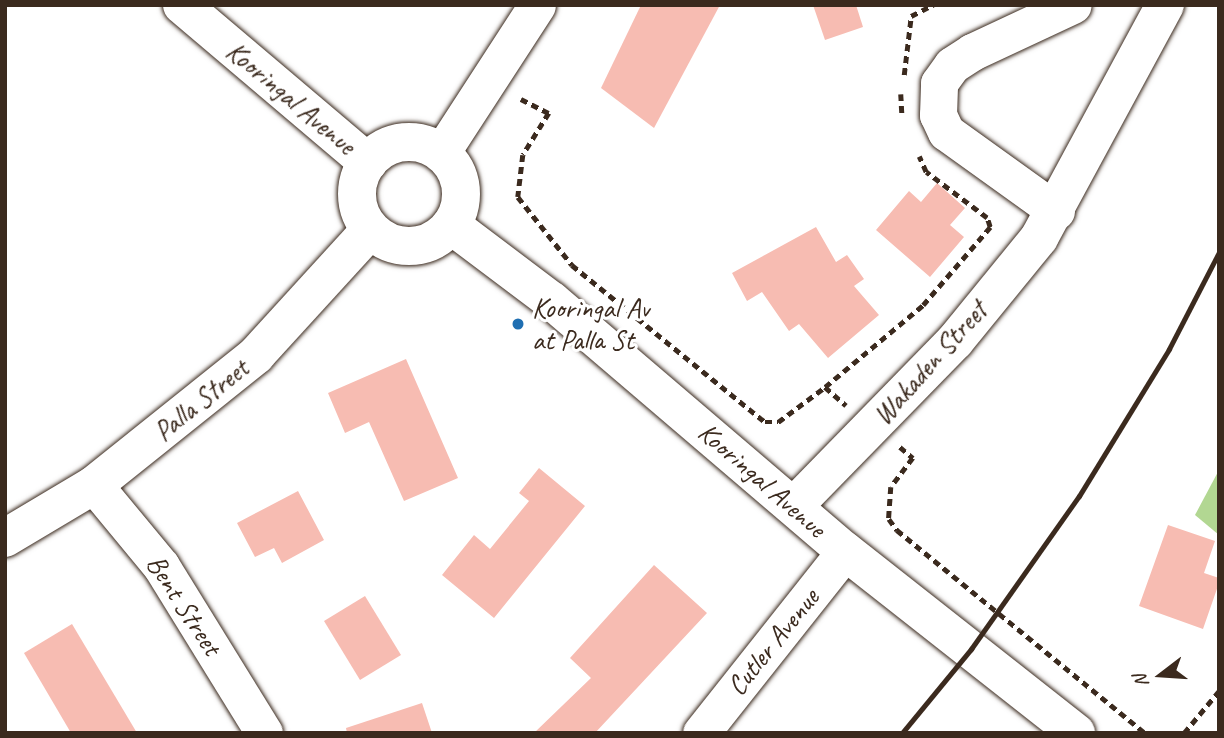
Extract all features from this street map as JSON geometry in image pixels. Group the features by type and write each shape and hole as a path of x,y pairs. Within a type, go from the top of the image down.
{"street":[{"name":"Kooringal Avenue","path":"182,5 368,163"},
{"path":"441,153 537,5"},
{"path":"1056,211 958,146 946,132 938,115 939,83 953,65 972,52 1073,5"},
{"name":"Wakaden Street","path":"794,506 956,341 1056,211 1165,5"},
{"path":"396,144 427,145 441,153 452,164 461,193 451,225 429,243 414,246 398,246 370,230 362,218 357,188 368,163 380,150 396,144"},
{"name":"Kooringal Avenue","path":"451,225 552,301 845,551 1076,733"},
{"name":"Palla Street","path":"5,538 94,485 256,355 370,230"},
{"name":"Bent Street","path":"94,485 161,566 264,733"},
{"name":"Cutler Avenue","path":"701,733 845,551"}],"path":[{"path":"911,16 933,5"},
{"path":"521,99 549,113 523,155 518,197 572,265 765,422 778,422 825,387 923,305 990,227 988,218 926,172"},
{"path":"825,387 913,458 891,487 888,519 897,530 1145,733"},
{"path":"1184,733 1219,691"}],"green space":[{"path":"1219,470 1219,535 1195,515"}],"building":[{"path":"641,5 720,5 654,128 601,88"},
{"path":"813,5 856,5 863,27 825,40"},
{"path":"937,183 965,208 950,225 964,237 930,277 876,230 909,191 921,202"},
{"path":"816,227 836,262 847,255 864,279 854,286 879,315 828,358 799,324 789,331 762,292 747,301 732,273"},
{"path":"406,359 458,478 404,501 369,422 345,433 328,393"},
{"path":"539,468 585,506 494,618 442,575 474,535 490,549 529,501 519,493"},
{"path":"298,491 324,540 282,563 274,548 255,557 237,523"},
{"path":"1168,525 1215,541 1204,573 1219,578 1219,583 1203,629 1139,606"},
{"path":"654,565 707,613 595,733 534,733 591,678 570,658"},
{"path":"365,596 401,655 360,680 324,621"},
{"path":"72,624 137,733 71,733 24,653"},
{"path":"422,703 432,733 347,733 346,728"}],"railway":[{"path":"902,733 971,649 1079,496 1169,349 1219,252"}],"place":[{"name":"Kooringal Av at Palla St","path":"518,324"}]}
